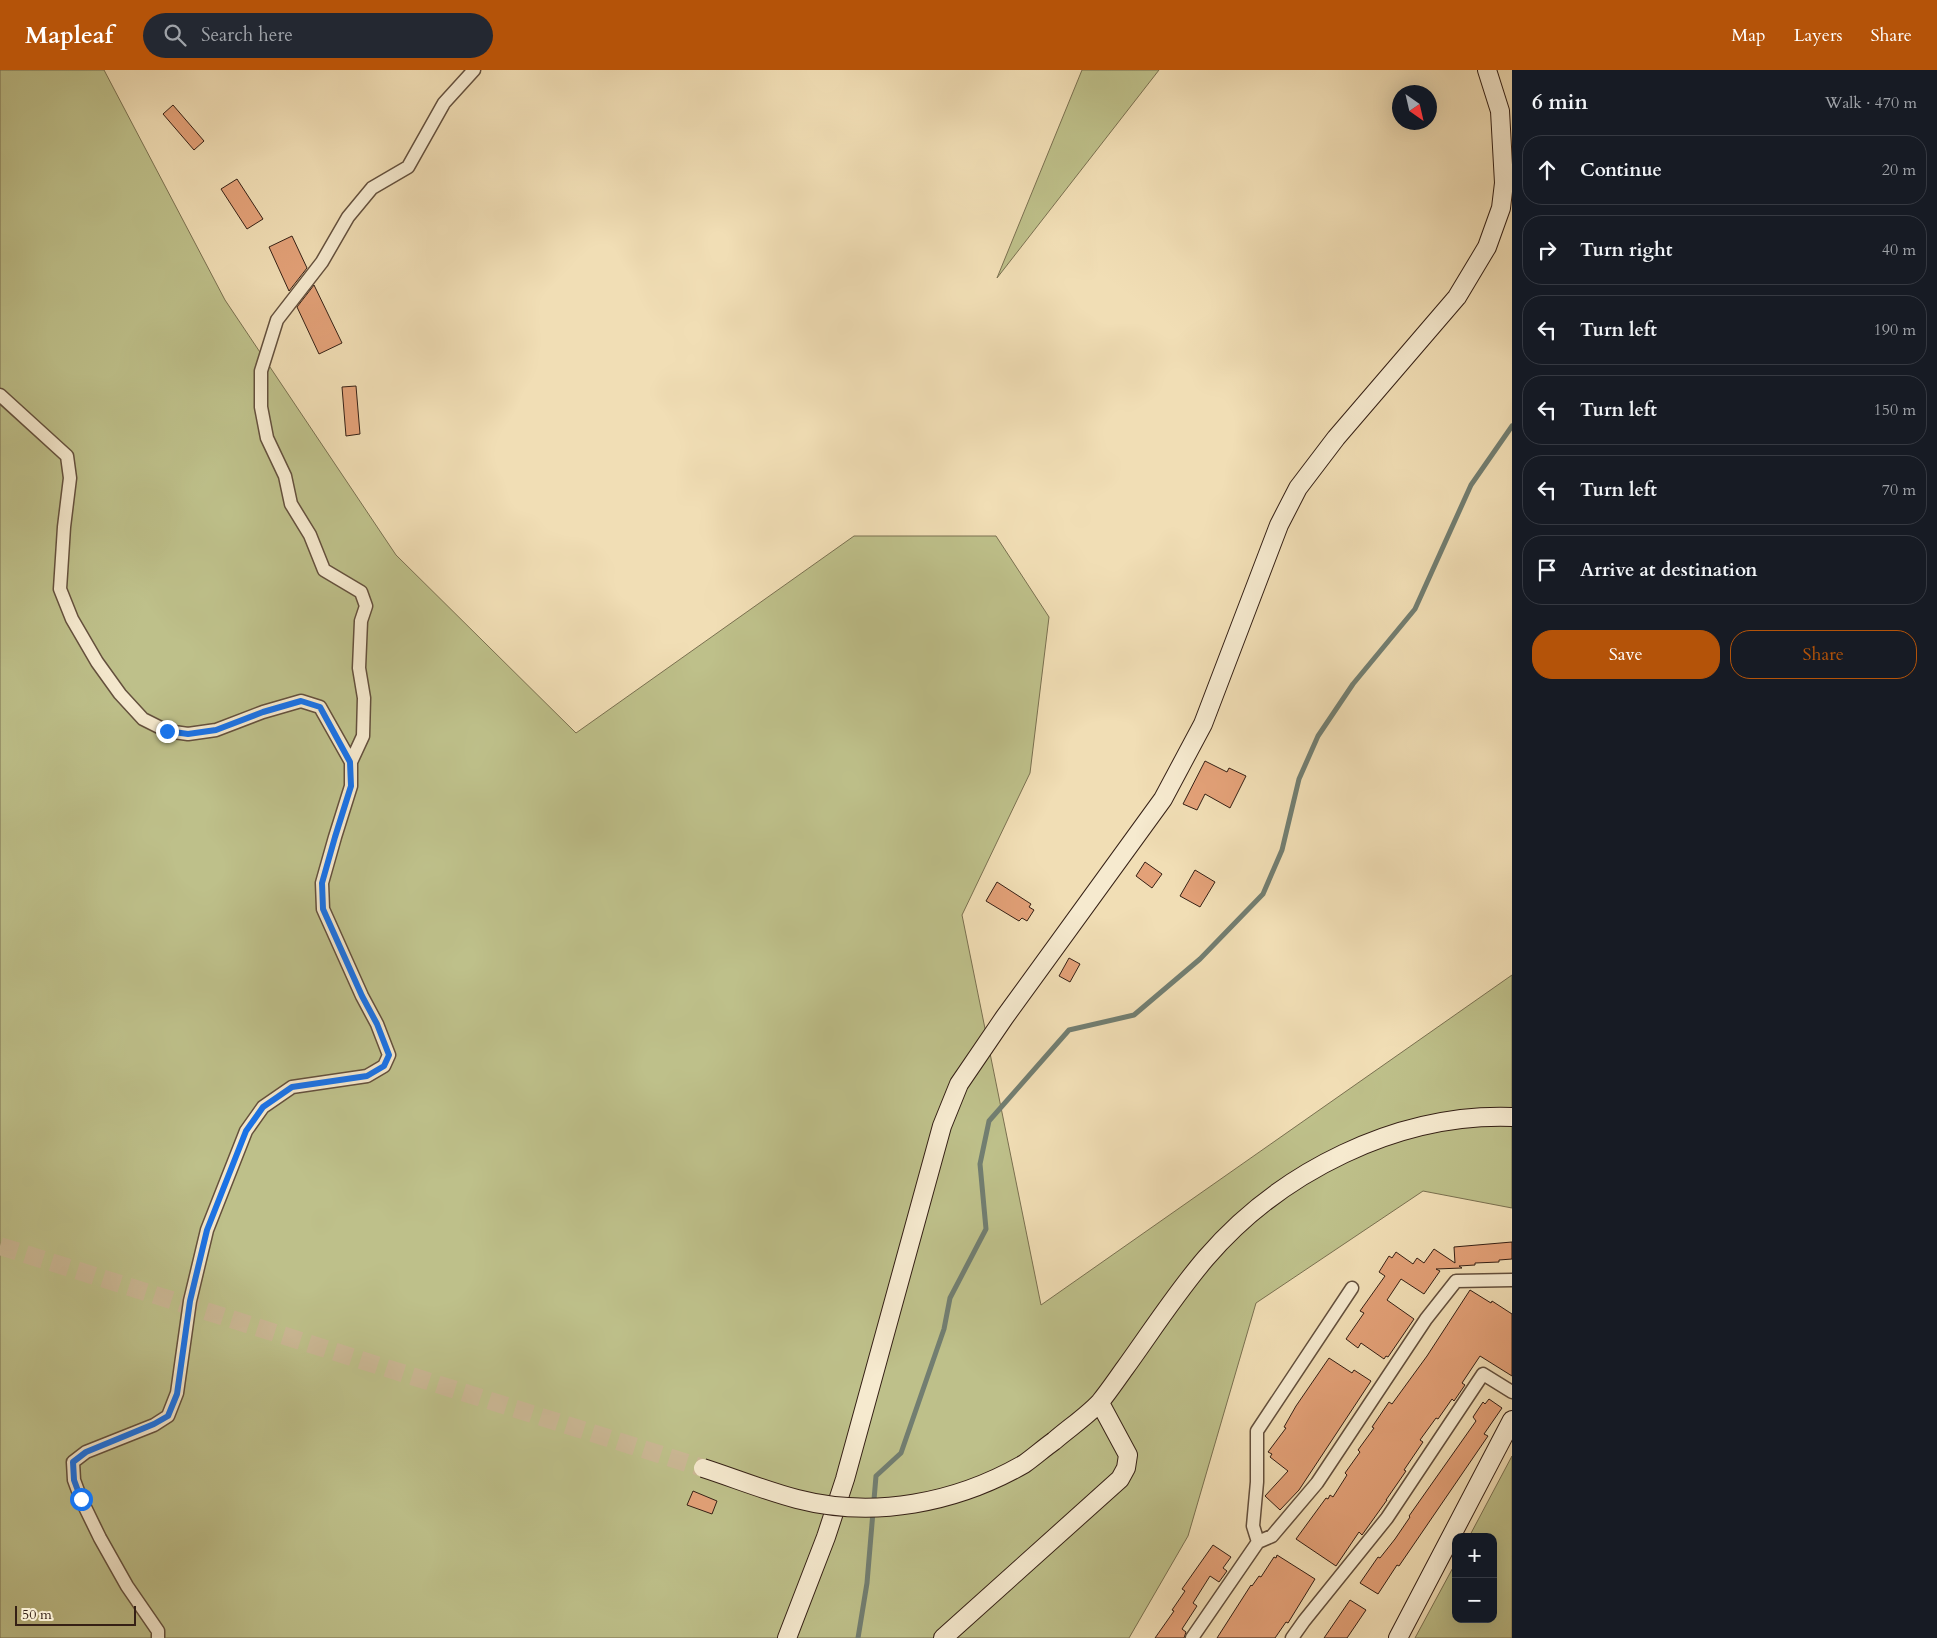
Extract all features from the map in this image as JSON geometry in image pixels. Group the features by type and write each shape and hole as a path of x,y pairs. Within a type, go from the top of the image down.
{"street":[{"path":"350,762 363,736 364,698 359,668 361,621 366,606 361,592 324,570 310,534 291,504 285,476 267,438 261,407 261,370 277,320 322,262 348,217 372,188 408,167 444,103 474,70"},
{"path":"787,1638 826,1537 845,1479 942,1126 959,1084 1004,1018 1163,800 1203,724 1278,525 1298,488 1336,438 1457,297 1487,247 1501,208 1504,183 1500,111 1487,70"},
{"path":"0,395 67,456 70,478 64,527 60,589 72,620 97,662 120,694 143,719 167,731 188,734 216,730 263,712 301,701 320,707 350,762 351,786 322,883 323,909 358,988 377,1024 389,1055 384,1066 367,1076 292,1087 263,1107 246,1131 207,1230 190,1301 177,1394 168,1416 154,1424 86,1452 73,1462 74,1480 81,1499 127,1586 158,1630 158,1638"},
{"path":"704,1468 798,1499 845,1507 868,1508 899,1506 935,1500 999,1477 1026,1463 1100,1403 1206,1258 1243,1222 1276,1194 1307,1174 1378,1138 1430,1124 1465,1118 1512,1117"},
{"path":"1192,1638 1258,1542 1272,1536 1317,1483 1426,1319 1456,1281 1512,1280"},
{"path":"1258,1542 1253,1526 1258,1482 1257,1431 1352,1288"},
{"path":"1292,1638 1387,1518 1483,1374 1512,1392"},
{"path":"944,1638 1120,1479 1126,1468 1128,1455 1100,1403"},
{"path":"1398,1638 1512,1420"}],"green space":[{"path":"0,70 104,70 225,300 396,555 576,733 854,536 996,536 1049,617 1030,773 962,915 1041,1305 1512,975 1512,1208 1423,1191 1256,1303 1188,1536 1129,1638 0,1638"},
{"path":"1082,70 1159,70 997,278"},
{"path":"1512,1456 1512,1638 1415,1638 1452,1569 1452,1623 1497,1623 1497,1533 1471,1533"}],"building":[{"path":"173,105 204,141 194,150 163,114"},
{"path":"237,179 263,219 247,229 221,189"},
{"path":"292,236 307,268 289,291 269,247"},
{"path":"314,285 342,343 319,354 297,307"},
{"path":"356,386 360,434 346,436 342,387"},
{"path":"1205,761 1227,772 1229,768 1246,776 1230,808 1205,794 1197,810 1183,804"},
{"path":"1145,862 1162,874 1152,888 1136,876"},
{"path":"1195,870 1215,882 1200,907 1180,896"},
{"path":"997,882 1031,904 1029,907 1034,910 1027,921 1022,918 1019,921 986,901"},
{"path":"1069,958 1080,964 1070,982 1059,976"},
{"path":"1512,1242 1512,1259 1459,1266 1462,1268 1436,1269 1440,1271 1424,1294 1401,1279 1387,1300 1414,1319 1388,1357 1386,1356 1384,1359 1361,1343 1358,1348 1346,1339 1364,1313 1360,1311 1385,1276 1379,1272 1389,1256 1392,1258 1396,1252 1413,1264 1417,1258 1424,1263 1434,1249 1455,1263 1454,1247"},
{"path":"1470,1290 1512,1314 1512,1376 1480,1356 1462,1383 1465,1385 1454,1401 1452,1399 1420,1440 1423,1442 1387,1500 1362,1535 1359,1532 1336,1566 1296,1539 1326,1498 1328,1499 1330,1495 1333,1497 1347,1475 1345,1473 1360,1452 1358,1450 1374,1428 1372,1427 1389,1402 1392,1404 1427,1356"},
{"path":"1329,1358 1352,1373 1354,1370 1371,1381 1299,1490 1280,1510 1265,1496 1288,1471 1270,1457 1272,1454 1268,1452 1286,1428 1284,1427 1296,1406"},
{"path":"1489,1399 1502,1408 1484,1434 1488,1436 1399,1566 1397,1565 1378,1594 1360,1583 1378,1557 1380,1558 1395,1539 1476,1421 1473,1417 1483,1402 1485,1404"},
{"path":"693,1491 717,1501 712,1514 687,1505"},
{"path":"1213,1545 1231,1557 1223,1568 1227,1571 1219,1582 1210,1576 1193,1603 1197,1606 1182,1629 1186,1632 1184,1638 1155,1638 1174,1611 1172,1610 1185,1591 1182,1589"},
{"path":"1277,1555 1315,1579 1288,1623 1286,1622 1275,1638 1217,1638 1251,1585 1259,1576 1261,1577"},
{"path":"1350,1600 1366,1610 1347,1638 1324,1638"}],"waterway":[{"path":"858,1638 867,1583 876,1476 901,1453 944,1329 950,1298 986,1229 980,1164 989,1121 1069,1030 1134,1015 1200,959 1263,894 1282,850 1299,779 1318,736 1353,684 1415,609 1471,485 1512,426"}],"tunnel":[{"path":"0,1246 703,1468"}],"route":[{"path":"81,1499 74,1480 73,1462 86,1452 154,1424 168,1416 177,1394 190,1301 207,1230 246,1131 263,1107 292,1087 335,1079 367,1076 384,1066 389,1055 377,1024 362,996 323,909 322,883 351,786 350,762 320,707 301,701 263,712 216,730 188,734 167,731"}]}
